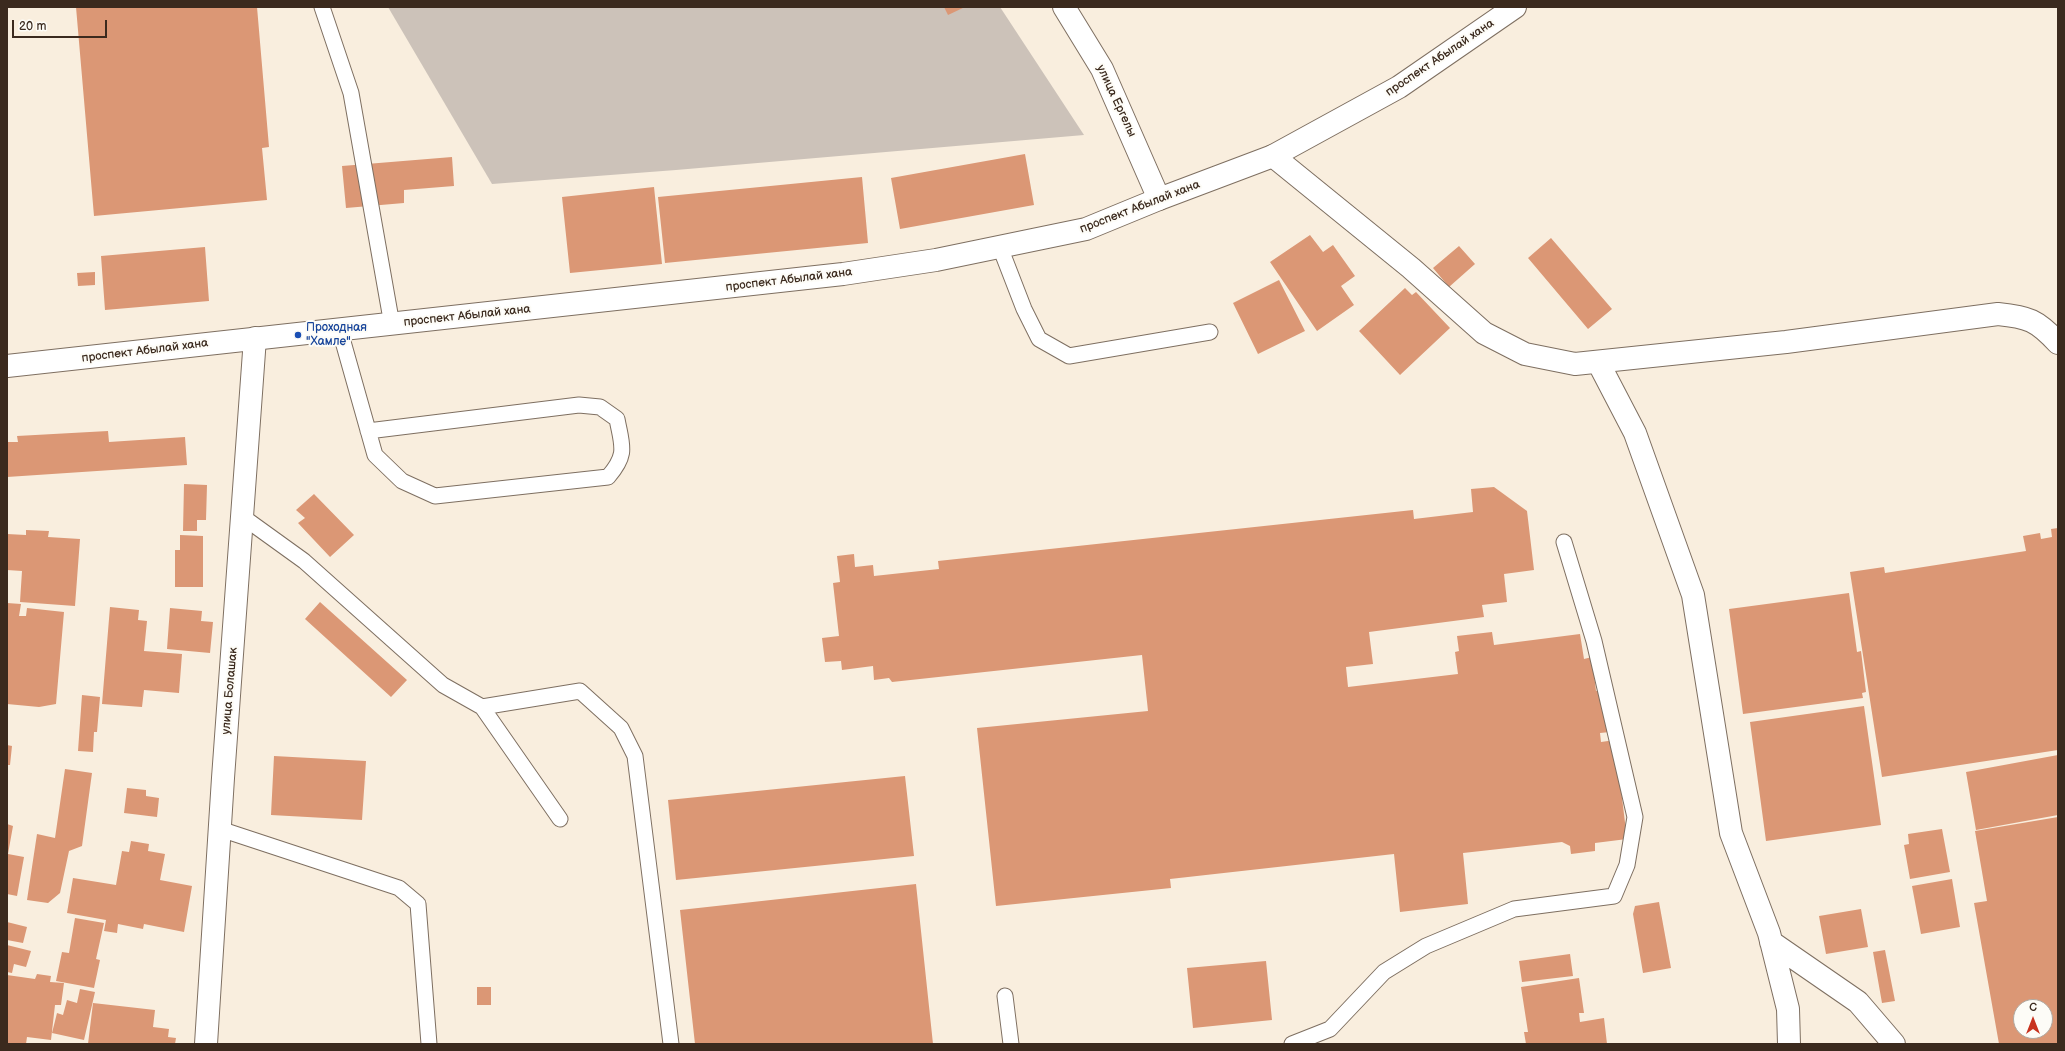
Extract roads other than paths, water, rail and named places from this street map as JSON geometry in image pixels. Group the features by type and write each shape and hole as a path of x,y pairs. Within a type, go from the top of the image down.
{"street":[{"name":"улица Ергелы","path":"1064,7 1102,68 1159,199"},
{"name":"проспект Абылай хана","path":"7,366 255,338 340,331 843,274 936,260 1086,229 1159,199 1273,156 1400,88 1515,7"},
{"path":"1273,156 1411,268 1484,333 1525,354 1575,364 1786,342 1998,314 2024,316 2044,328 2058,343"},
{"name":"улица Болашак","path":"206,1044 255,338"},
{"path":"1598,362 1635,433 1694,595 1731,833 1772,942 1788,1009 1789,1044"},
{"path":"1772,942 1858,1002 1894,1044"}],"lane":[{"path":"322,7 351,93 392,325"},
{"path":"1000,247 1024,309 1039,339 1069,356 1210,332"},
{"path":"340,331 375,455 402,482 435,496 608,477 617,466 623,453 617,419 600,407 578,405 368,430"},
{"path":"243,517 304,561 443,685 482,707 560,819"},
{"path":"1292,1044 1330,1029 1384,972 1426,946 1514,909 1614,896 1627,865 1635,817 1594,641 1564,542"},
{"path":"482,707 580,691 621,728 635,756 671,1044"},
{"path":"220,829 399,888 418,904 429,1044"},
{"path":"1005,996 1012,1044"}],"place":[{"name":"Проходная \"Хамле\"","path":"298,335"}]}
